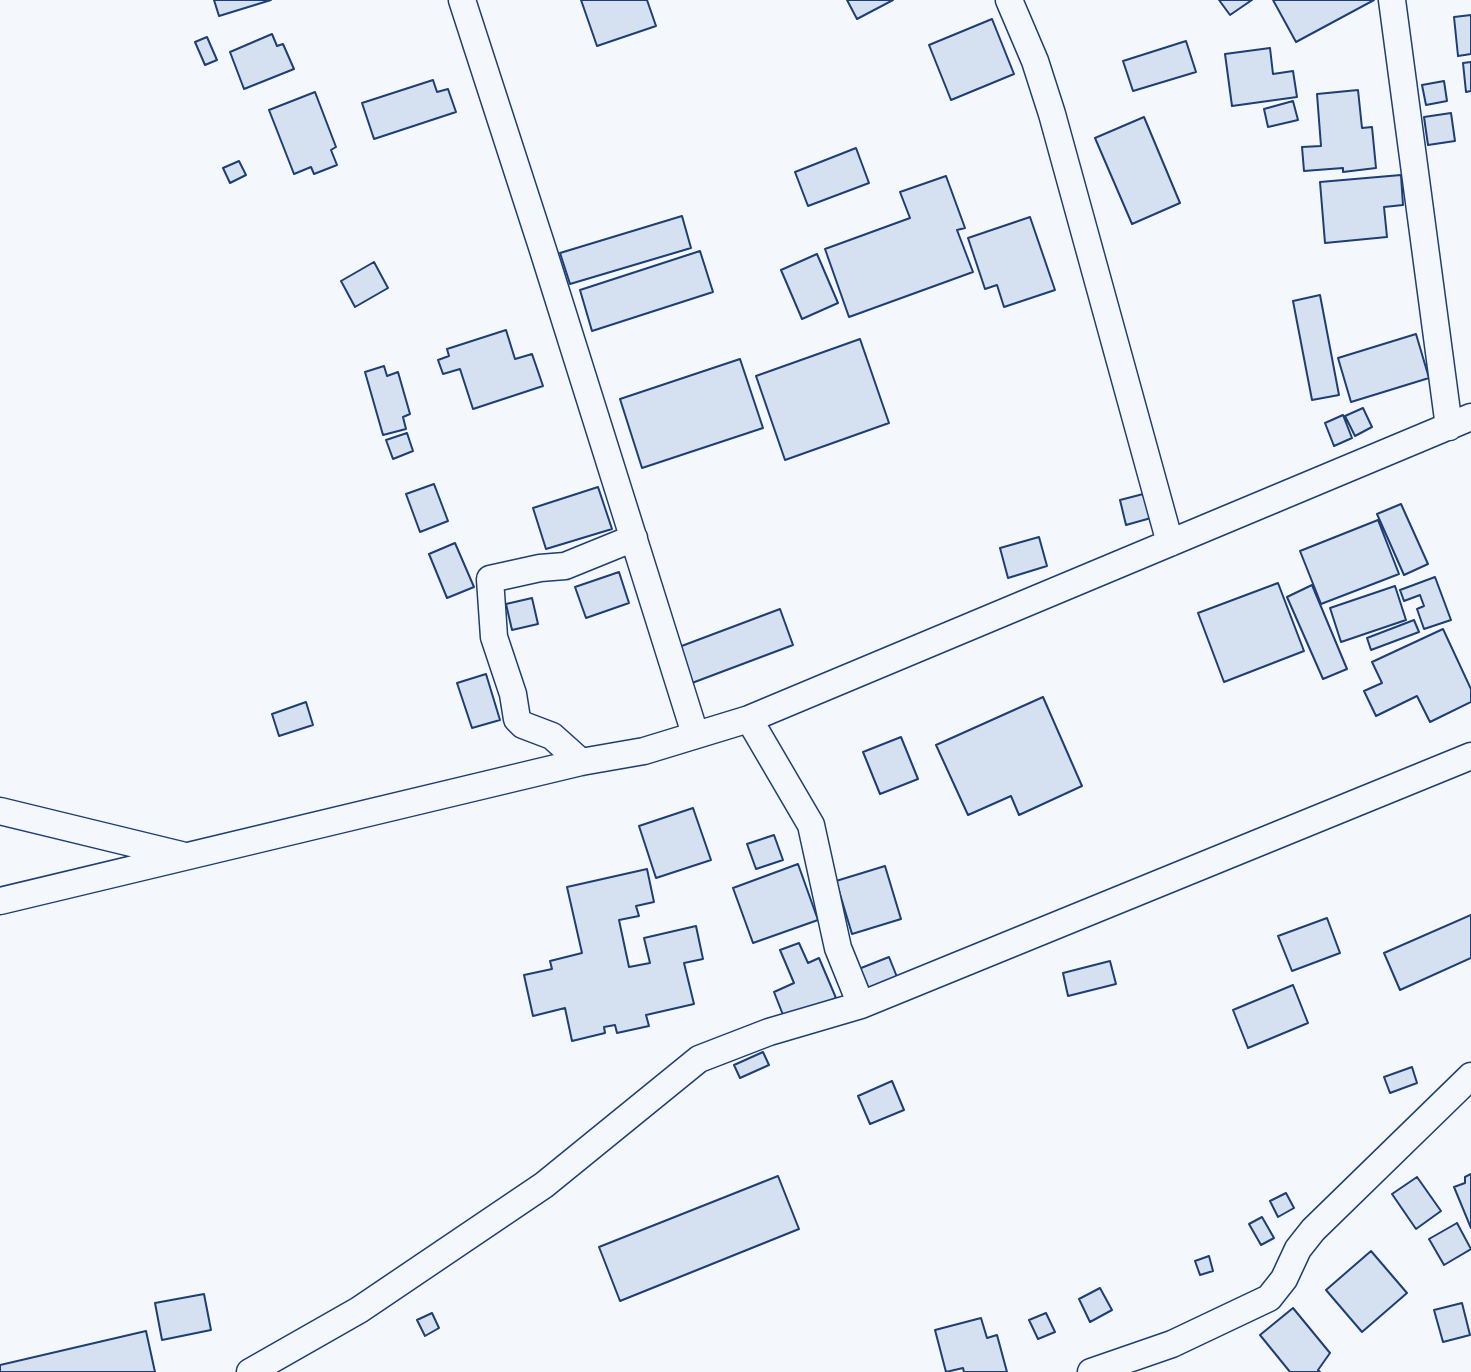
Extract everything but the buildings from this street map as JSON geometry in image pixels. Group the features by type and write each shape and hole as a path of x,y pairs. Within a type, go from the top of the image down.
{"street":[{"path":"462,0 695,734"},
{"path":"1009,0 1035,61 1052,114 1170,543"},
{"path":"0,901 581,762 644,751 749,719 1460,422 1392,0"},
{"path":"581,762 552,736 523,725 517,719 513,694 494,637 490,579 565,566 634,538"},
{"path":"749,719 811,825 838,948 861,1005"},
{"path":"250,1372 359,1310 544,1185 699,1059 769,1032 861,1005 1471,756"},
{"path":"0,811 189,857"},
{"path":"1091,1372 1172,1344 1269,1298 1313,1230 1471,1076"}]}
